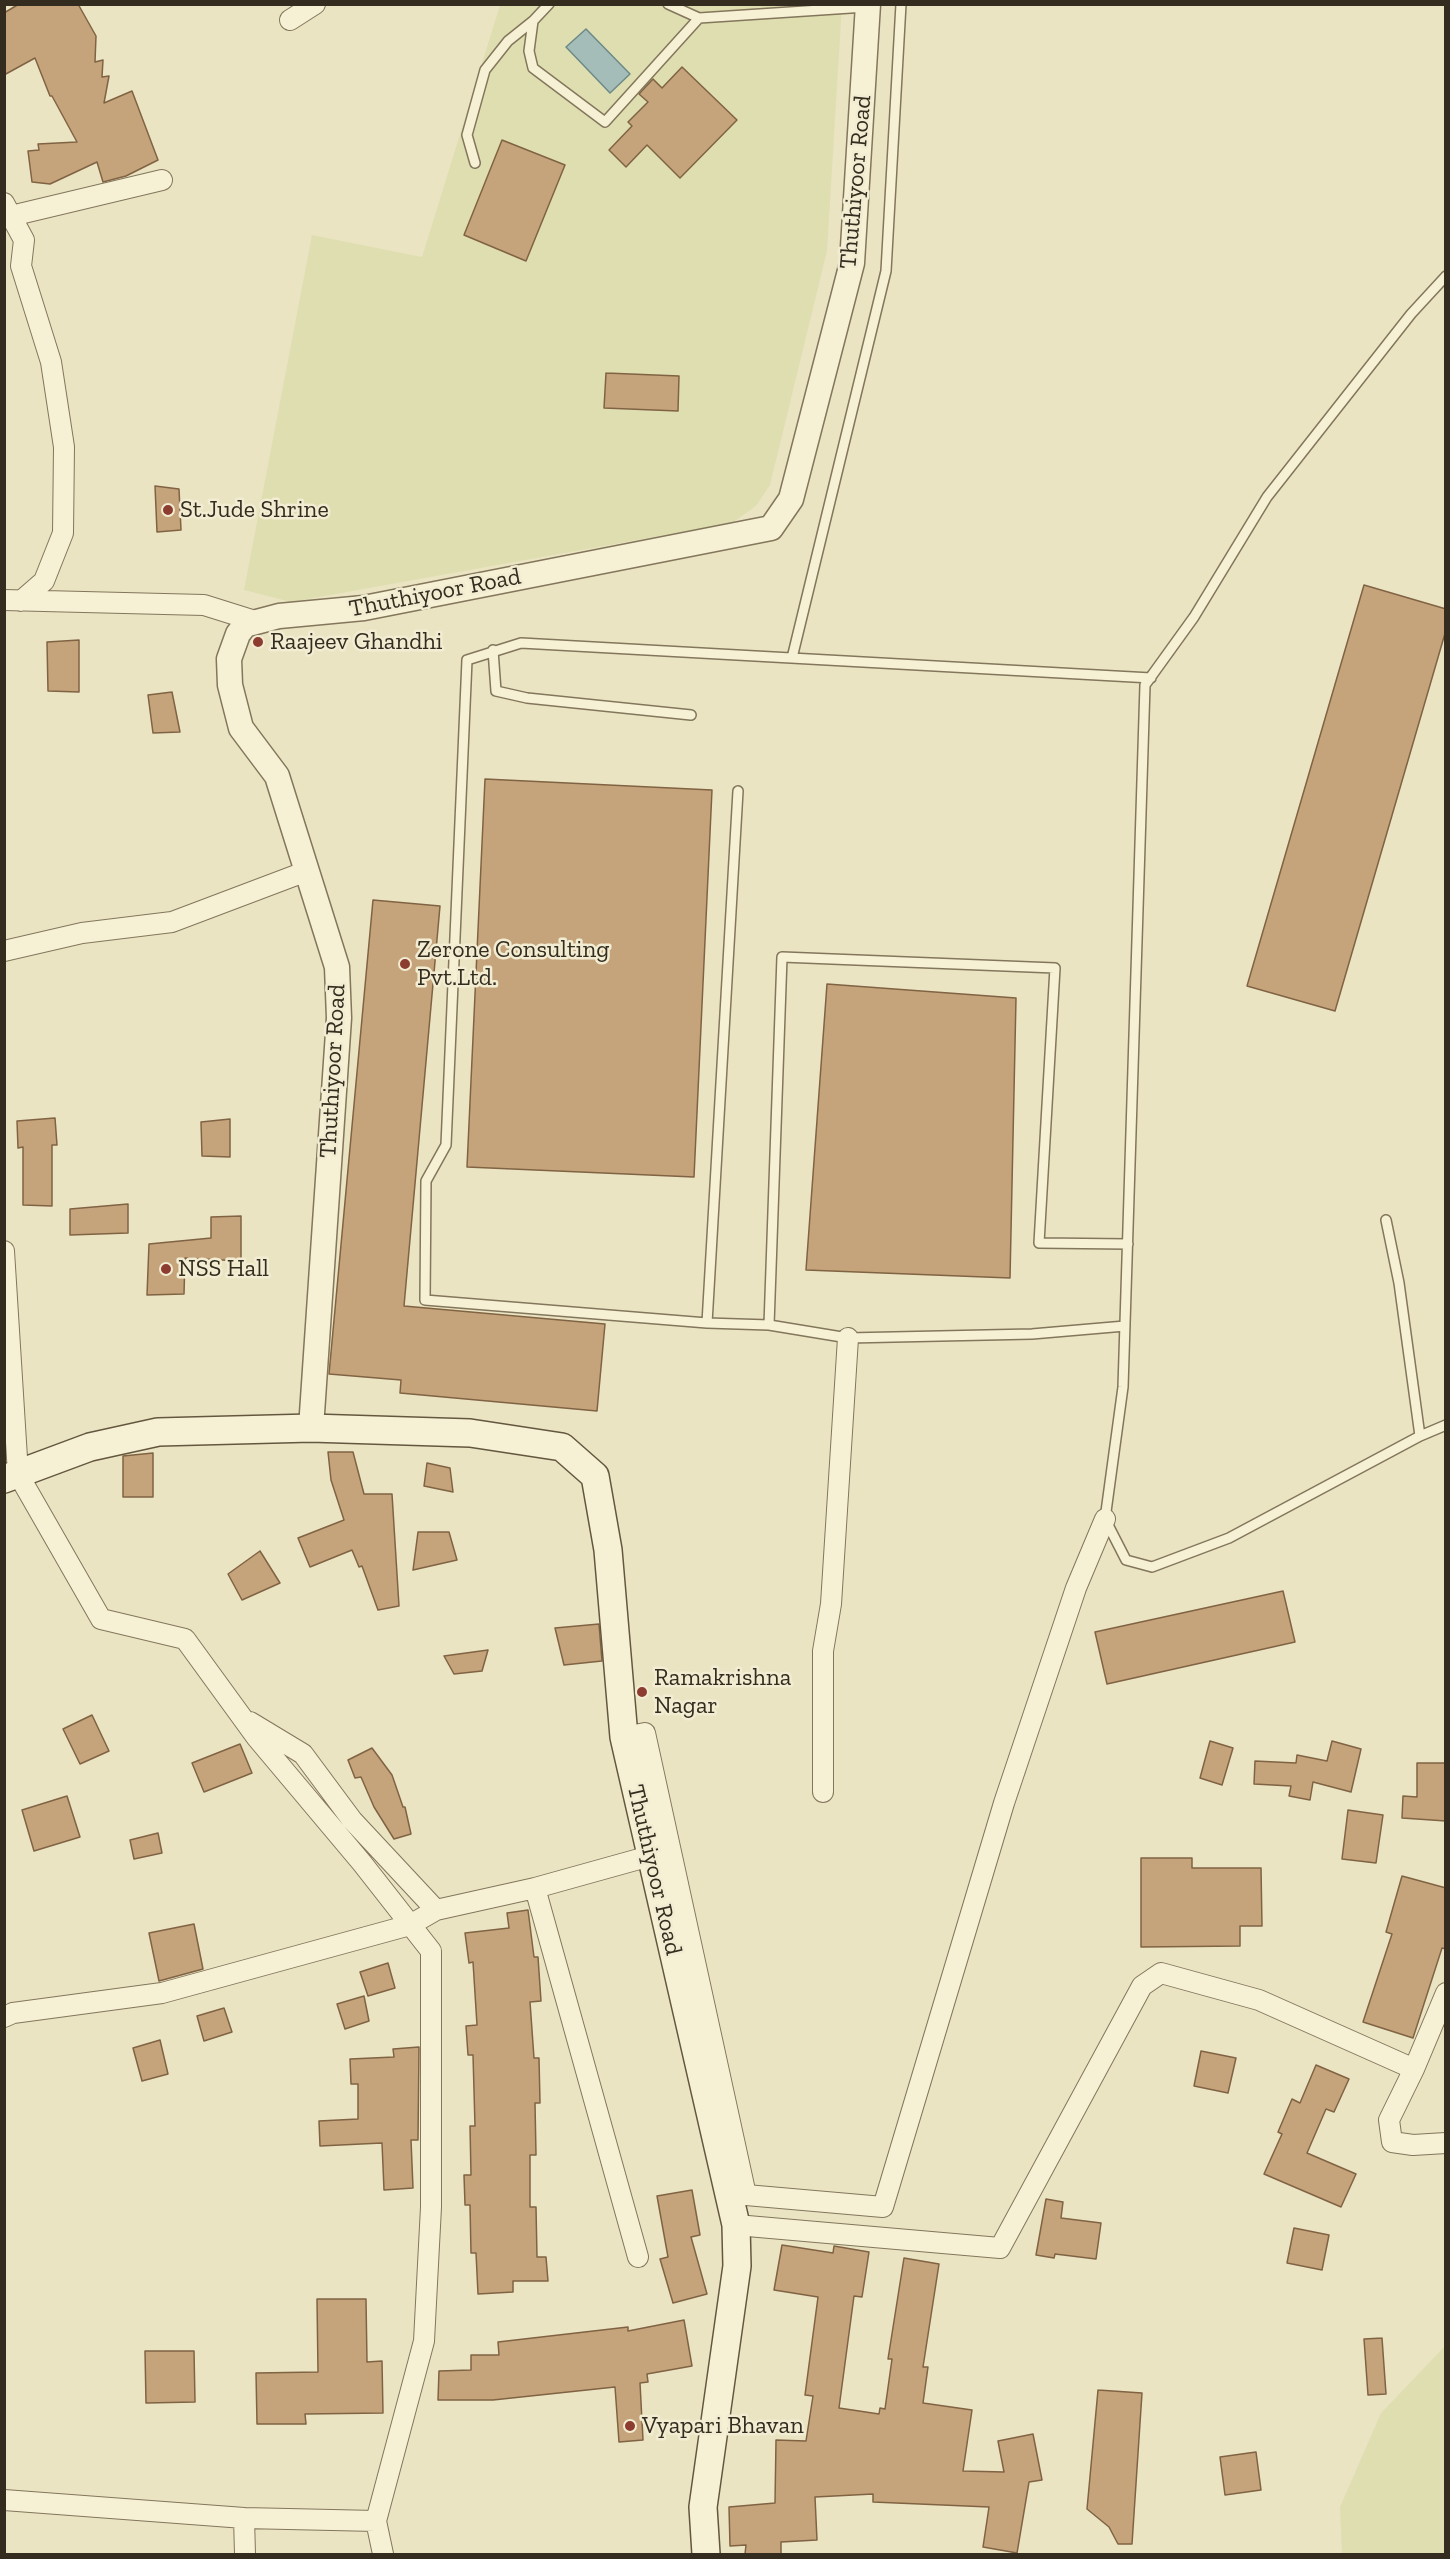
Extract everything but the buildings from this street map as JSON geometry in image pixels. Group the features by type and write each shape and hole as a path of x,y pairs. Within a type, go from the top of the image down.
{"main road":[{"name":"Thuthiyoor Road","path":"11,1476 90,1447 158,1432 311,1428 470,1433 562,1447 595,1476 608,1550 624,1737 736,2224 737,2266 703,2507 706,2554"}],"street":[{"path":"290,20 315,4"},
{"name":"Thuthiyoor Road","path":"311,1428 339,1018 337,967 277,776 241,728 230,685 229,659 238,634 245,625 279,616 364,608 771,528 791,499 852,263 868,6"},
{"path":"13,601 44,581 63,533 64,447 51,362 21,266 24,240 8,209 162,180"},
{"path":"13,601 204,605 255,621"},
{"path":"4,951 82,933 172,922 307,871"},
{"path":"4,1251 11,1476 101,1619 185,1639 238,1715 362,1863 431,1951 431,2206 424,2340 376,2521 383,2554"},
{"path":"823,1792 823,1651 831,1604 848,1338"},
{"path":"624,1737 645,1733 746,2195 883,2206 1004,1803 1076,1588 1105,1520"},
{"path":"238,1715 303,1754 352,1820 436,1910"},
{"path":"4,2016 162,1993 410,1925 436,1910 535,1888 650,1856"},
{"path":"535,1888 638,2258"},
{"path":"736,2224 1000,2248 1142,1986 1161,1973 1259,2000 1414,2069"},
{"path":"1446,1993 1414,2069 1389,2120 1392,2142 1413,2145 1446,2143"},
{"path":"4,2500 244,2518 376,2521"},
{"path":"244,2518 245,2554"}],"lane":[{"path":"475,163 467,135 485,70 508,41 533,21 549,4"},
{"path":"668,4 699,18 868,6"},
{"path":"792,658 886,271 901,4"},
{"path":"533,21 529,51 533,68 604,122 699,18"},
{"path":"1446,276 1411,314 1267,497 1194,617 1145,685 1124,1387 1105,1520 1126,1560 1152,1567 1229,1538 1420,1436 1446,1425"},
{"path":"1125,1326 1032,1334 848,1338 769,1325 707,1323 425,1300 426,1181 446,1145 467,660 521,643 1151,678"},
{"path":"493,650 496,691 527,698 691,715"},
{"path":"707,1323 738,791"},
{"path":"769,1325 782,957 1055,968 1039,1243 1128,1244"},
{"path":"1386,1220 1399,1283 1420,1436"}],"green space":[{"path":"500,5 842,5 827,251 770,485 756,506 732,523 291,602 244,590 312,235 422,257"},
{"path":"1445,2346 1445,2554 1342,2554 1340,2507 1381,2413"}],"water":[{"path":"586,29 630,74 610,93 566,47"}],"place":[{"name":"St.Jude Shrine","path":"168,510"},
{"name":"Raajeev Ghandhi","path":"258,642"},
{"name":"Zerone Consulting Pvt.Ltd.","path":"405,964"},
{"name":"NSS Hall","path":"166,1269"},
{"name":"Ramakrishna Nagar","path":"642,1692"},
{"name":"Vyapari Bhavan","path":"630,2426"}]}
